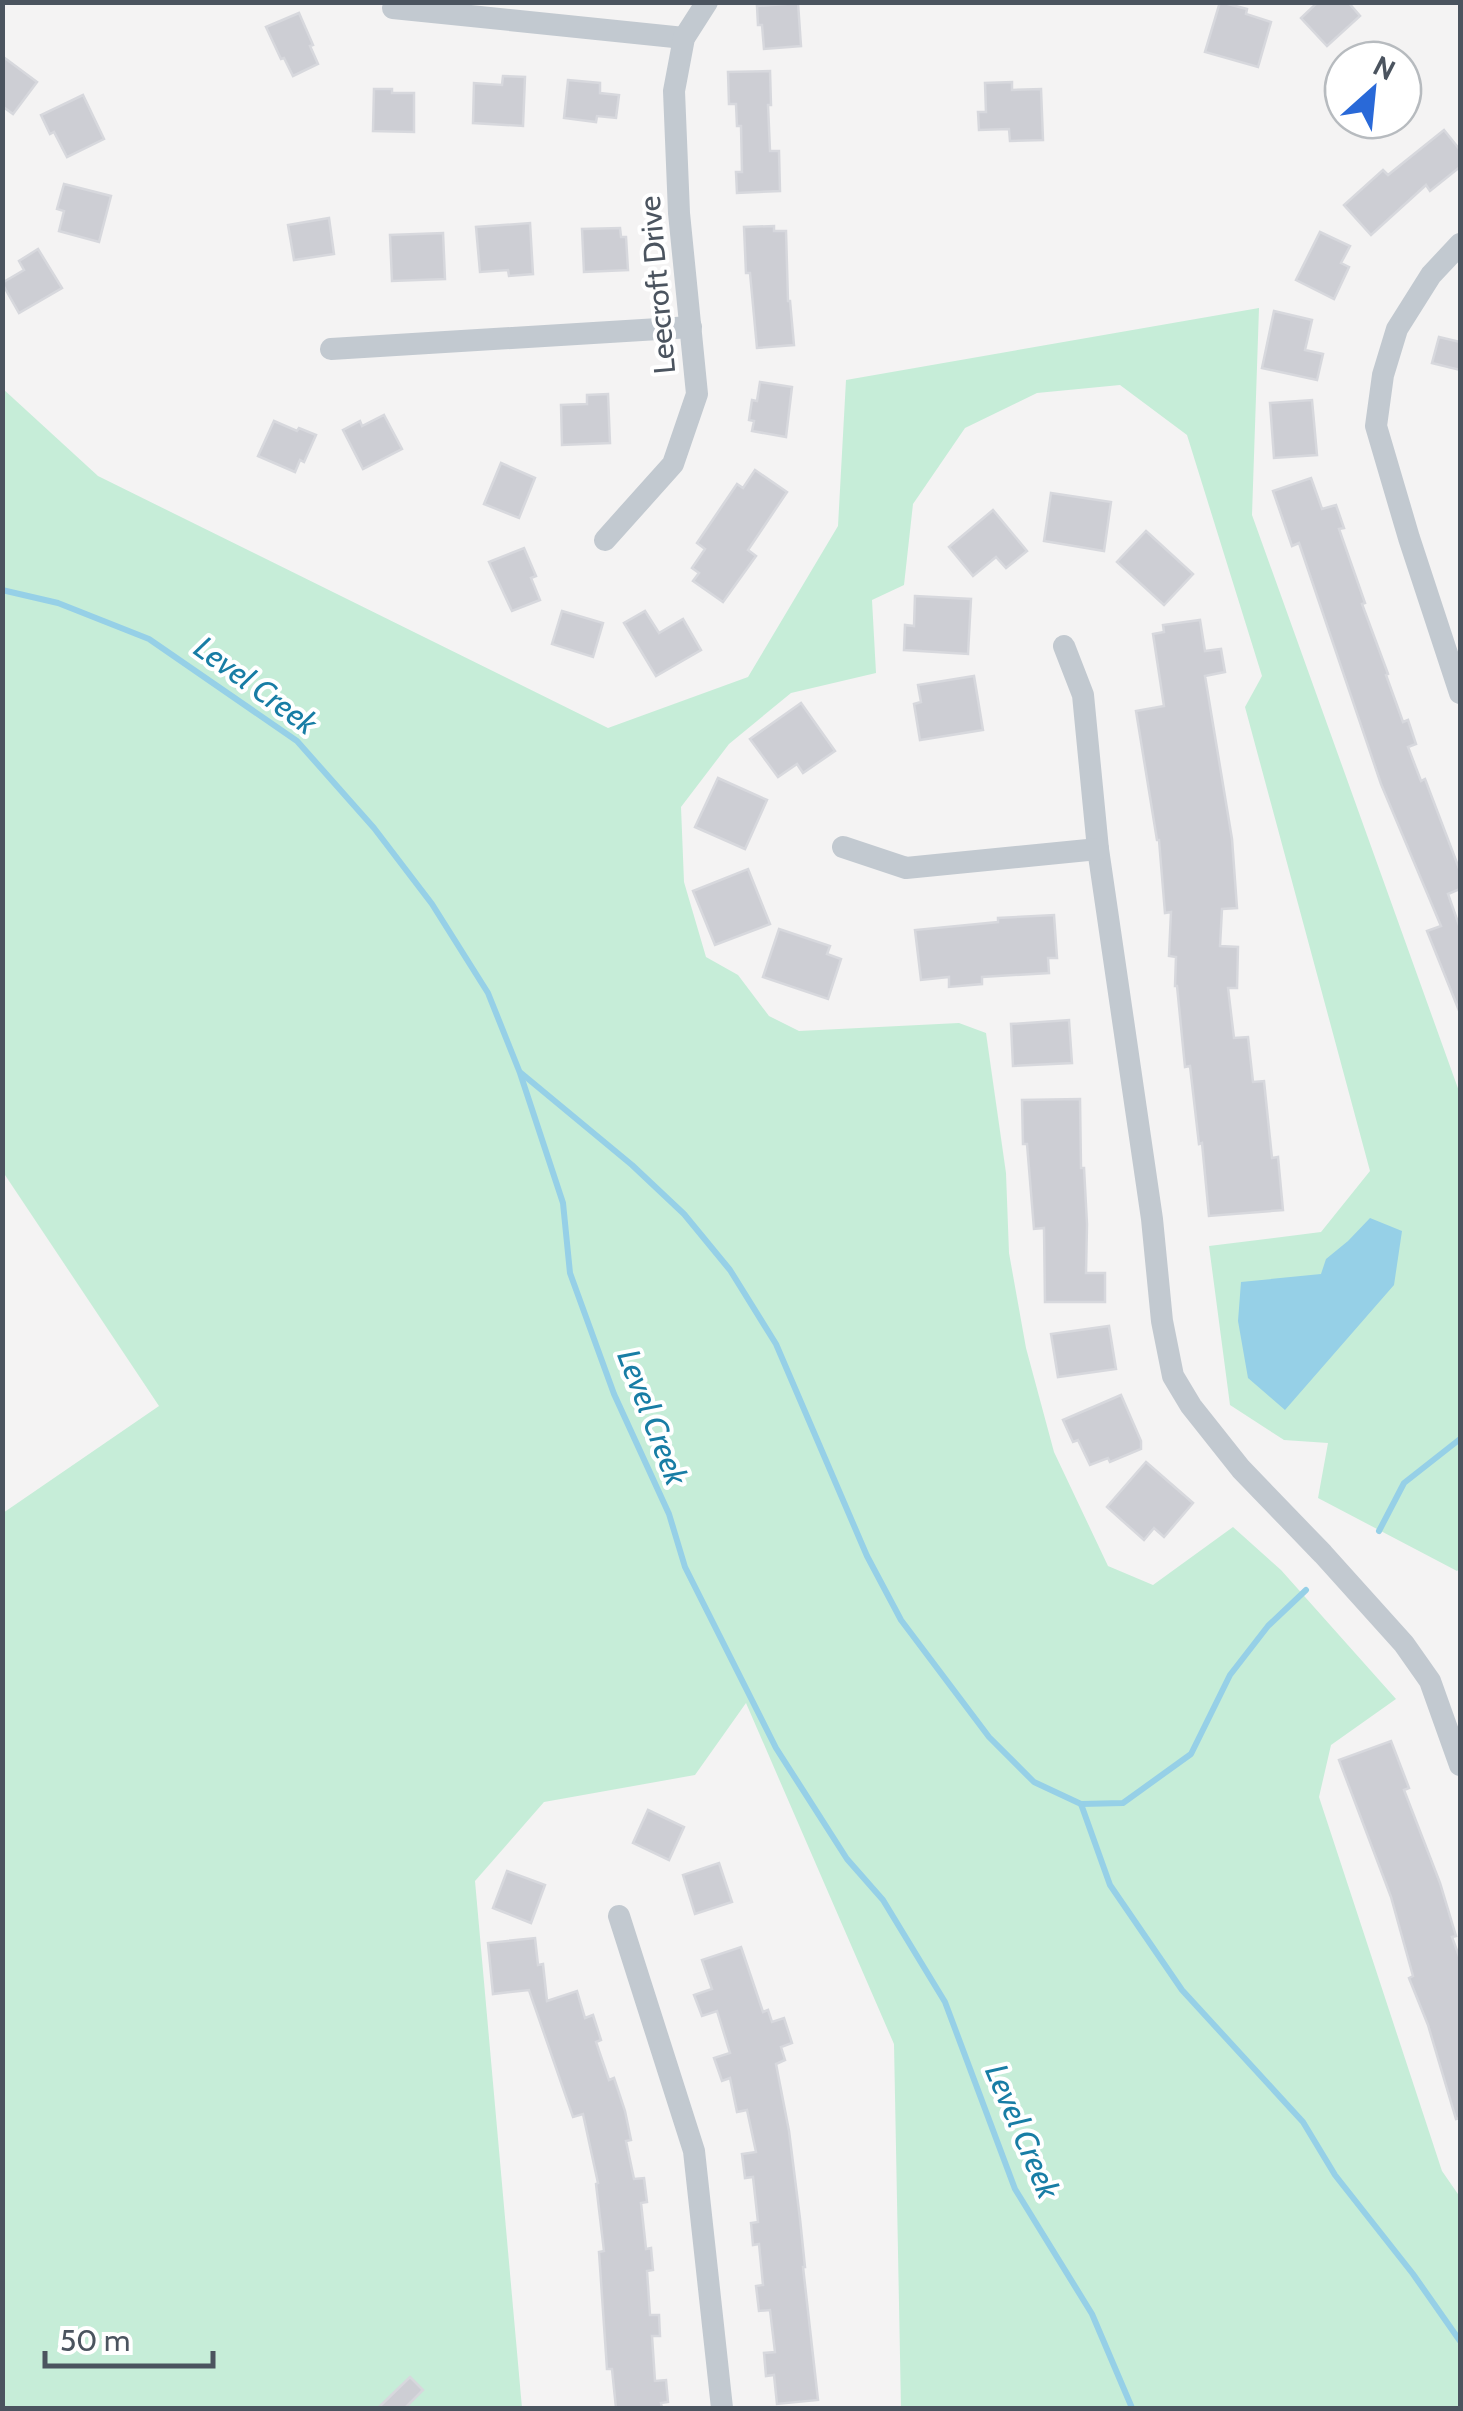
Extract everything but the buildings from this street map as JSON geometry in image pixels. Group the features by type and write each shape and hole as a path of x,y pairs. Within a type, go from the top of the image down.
{"street":[{"name":"Leecroft Drive","path":"605,540 673,464 696,394 674,91 684,38 707,2"},
{"path":"393,8 684,38"},
{"path":"1460,244 1431,275 1397,328 1382,375 1376,426 1408,538 1460,693"},
{"path":"332,349 691,327"},
{"path":"1064,646 1083,696 1098,849 1142,1143 1162,1322 1174,1376 1191,1406 1241,1469 1404,1644 1430,1681 1460,1765"},
{"path":"843,847 906,868 1098,849"},
{"path":"619,1916 694,2151 722,2408"}],"green space":[{"path":"1259,308 1252,515 1460,1094 1457,1571 1318,1498 1328,1443 1284,1440 1230,1405 1209,1246 1321,1232 1370,1171 1245,707 1262,676 1187,435 1120,385 1037,393 965,428 913,504 904,585 872,600 876,673 791,693 729,744 681,807 684,882 706,957 738,975 769,1016 799,1031 959,1023 986,1033 1006,1173 1009,1253 1026,1348 1054,1452 1108,1566 1153,1585 1233,1527 1281,1570 1396,1699 1331,1745 1319,1797 1442,2171 1460,2197 1460,2408 901,2408 894,2044 746,1703 695,1775 544,1802 475,1881 522,2408 3,2408 3,1513 159,1406 3,1172 2,388 98,476 608,728 748,677 838,526 846,380"}],"water":[{"path":"1370,1218 1402,1231 1394,1285 1285,1410 1248,1378 1238,1321 1241,1282 1321,1274 1326,1259"}],"waterway":[{"name":"Level Creek","path":"2,590 58,603 149,639 297,741 374,828 432,904 488,993 520,1073 563,1203 570,1273 614,1394 669,1514 685,1567 776,1748 847,1859 883,1900 945,2002 1015,2189 1092,2314 1132,2408"},
{"path":"521,1073 632,1165 684,1214 730,1270 776,1344 867,1556 901,1620 989,1737 1034,1782 1081,1804 1123,1803 1191,1754 1230,1675 1268,1626 1306,1590"},
{"path":"1379,1531 1404,1483 1460,1439"},
{"path":"1081,1804 1110,1885 1182,1990 1303,2122 1335,2175 1460,2341"}]}
